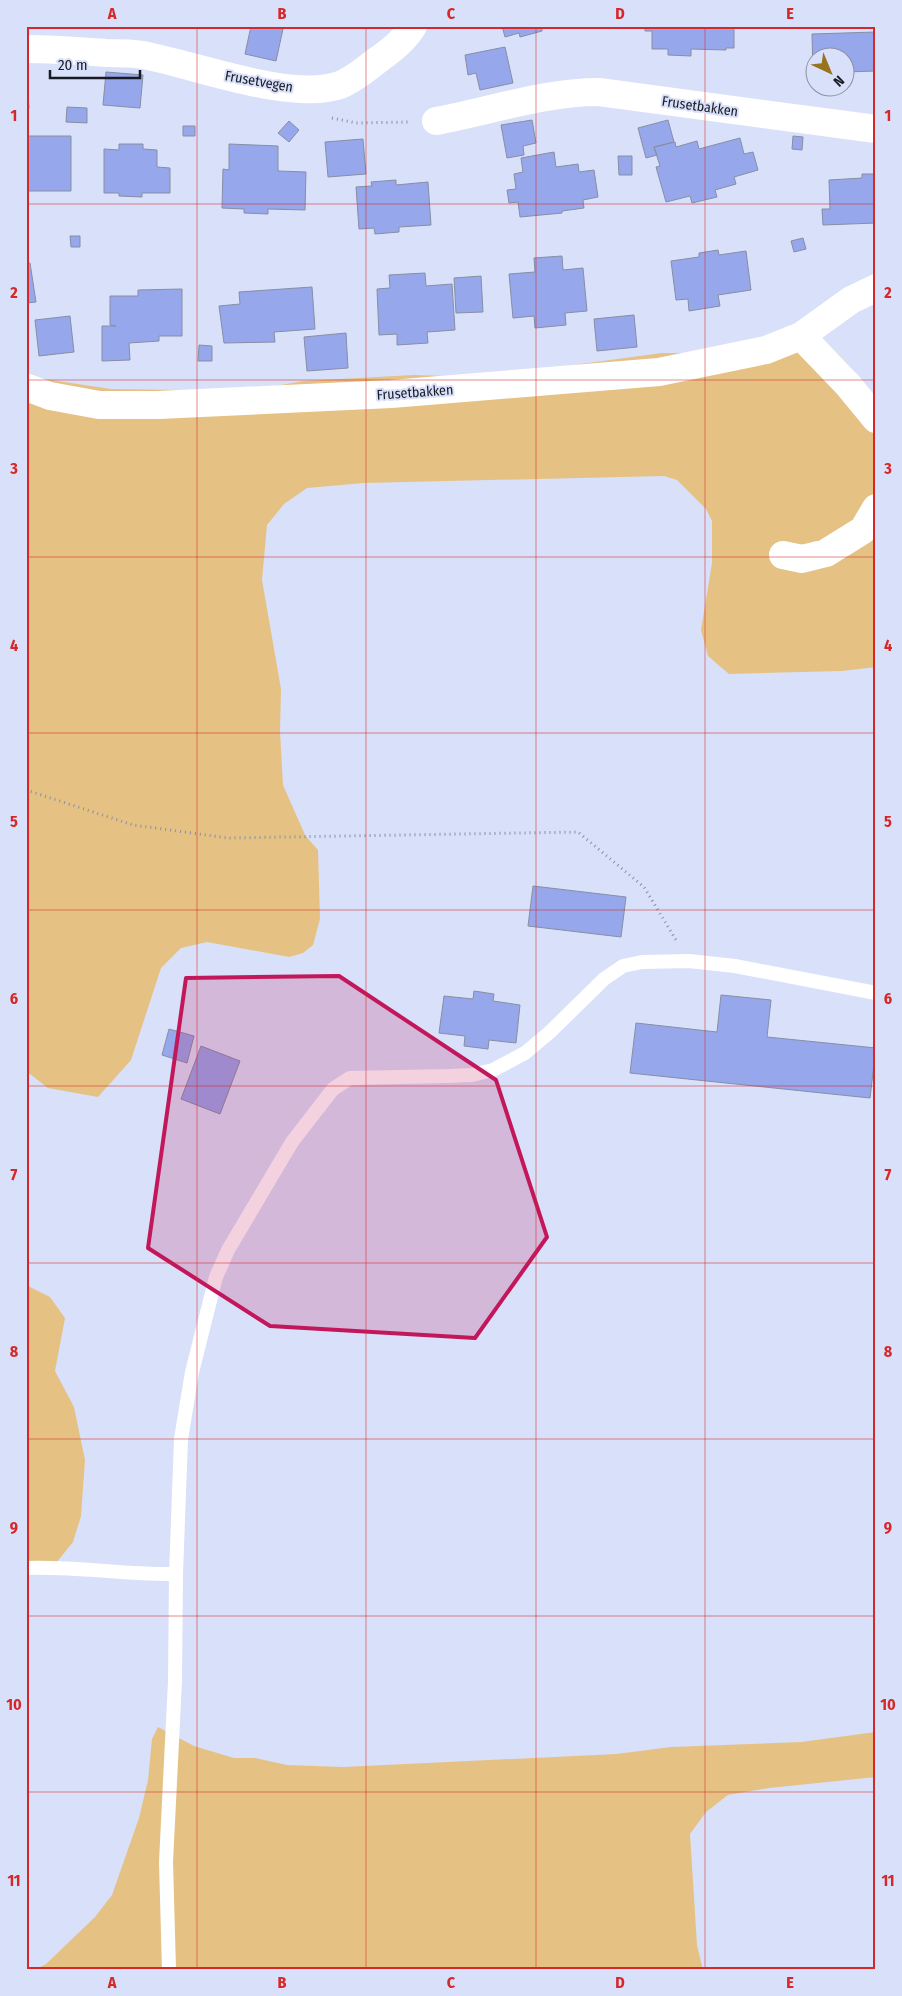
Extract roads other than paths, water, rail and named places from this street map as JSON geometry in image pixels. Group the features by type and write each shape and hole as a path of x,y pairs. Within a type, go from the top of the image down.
{"street":[{"name":"Frusetvegen","path":"26,50 51,49 142,55 251,81 293,88 315,89 340,85 359,74 385,56 408,35 413,26"},
{"name":"Frusetbakken","path":"436,121 546,97 578,92 599,92 876,129"},
{"name":"Frusetbakken","path":"26,387 50,396 99,405 228,403 391,394 659,372 766,350 801,336 852,300 876,288"},
{"path":"801,336 848,385 876,420"},
{"path":"783,555 802,559 826,553 863,530 876,508"}],"lane":[{"path":"169,1970 166,1862 175,1681 176,1574 181,1439 192,1372 216,1277 228,1250 292,1142 333,1089 350,1078 472,1075 494,1070 525,1053 550,1032 604,979 623,966 642,962 689,962 735,966 876,993"},
{"path":"26,1568 56,1567 126,1573 176,1574"}]}
